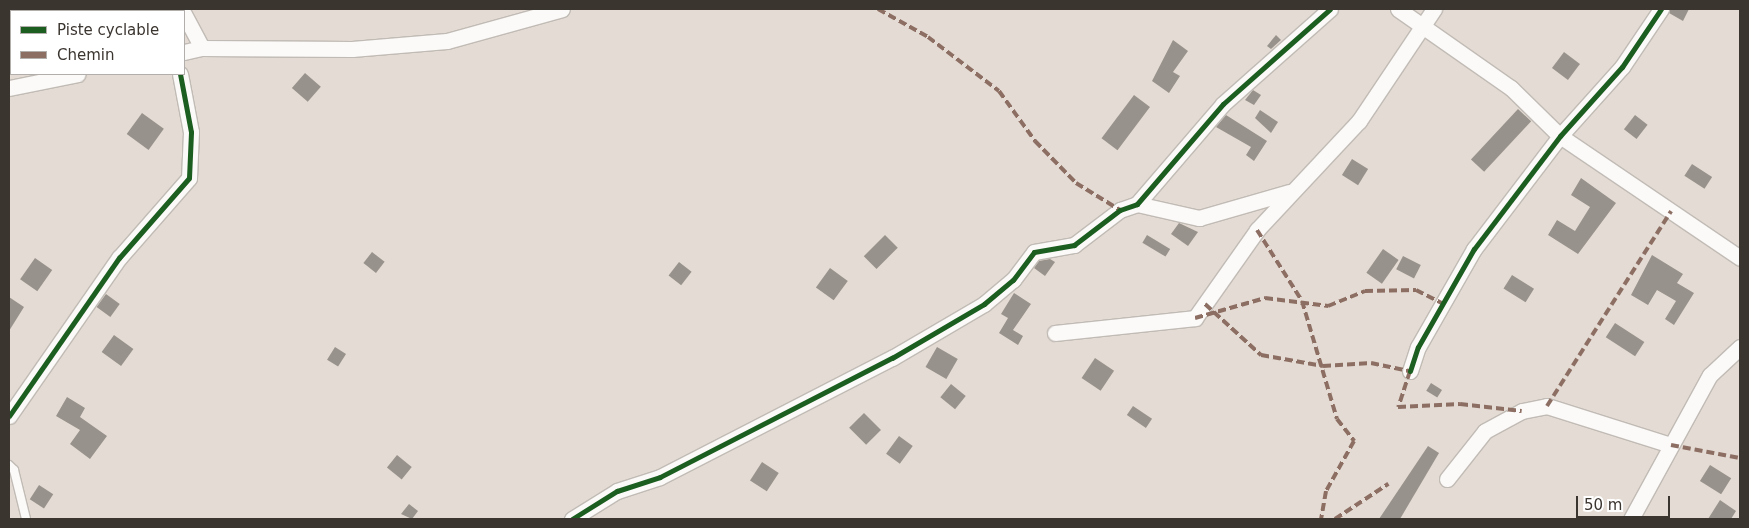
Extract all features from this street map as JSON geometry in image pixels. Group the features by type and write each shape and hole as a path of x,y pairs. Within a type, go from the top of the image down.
{"street":[{"path":"185,52 202,48 352,49 447,41 562,9"},
{"path":"572,519 617,491 660,477 892,358 984,304 1013,280 1034,252 1074,245 1120,210 1137,204 1223,104 1330,9"},
{"path":"1398,9 1511,88 1560,136 1740,258"},
{"path":"1055,333 1195,318 1257,230 1359,121 1434,9"},
{"path":"1410,370 1418,347 1474,249 1560,136 1622,67 1661,9"},
{"path":"185,17 202,48"},
{"path":"9,88 73,75"},
{"path":"9,416 120,258 189,178 191,132 180,75"},
{"path":"1137,204 1199,218 1293,190"},
{"path":"1631,519 1710,375 1740,347"},
{"path":"1447,479 1486,431 1522,411 1547,406 1671,445"}],"lane":[{"path":"9,466 14,470 26,519"}],"building":[{"path":"1670,9 1689,9 1683,21 1669,13"},
{"path":"1276,35 1281,40 1271,49 1267,46"},
{"path":"1173,40 1188,51 1173,72 1180,76 1169,93 1152,81"},
{"path":"1564,52 1580,64 1568,80 1552,68"},
{"path":"305,73 321,87 308,102 292,88"},
{"path":"1253,90 1261,95 1254,105 1245,100"},
{"path":"1134,95 1150,107 1117,150 1102,138"},
{"path":"1518,109 1531,121 1484,172 1471,159"},
{"path":"1260,110 1278,122 1271,133 1255,118"},
{"path":"142,113 164,129 149,150 127,134"},
{"path":"1226,115 1267,141 1254,161 1246,155 1251,147 1216,127"},
{"path":"1635,115 1648,125 1637,139 1624,129"},
{"path":"1352,159 1368,169 1358,185 1342,175"},
{"path":"1692,164 1712,177 1705,189 1684,176"},
{"path":"1581,178 1616,203 1578,254 1548,235 1557,220 1575,231 1590,207 1571,195"},
{"path":"1179,223 1198,232 1188,246 1171,234"},
{"path":"885,235 898,248 877,269 864,256"},
{"path":"1147,235 1170,249 1166,257 1142,243"},
{"path":"1383,249 1399,260 1382,284 1366,273"},
{"path":"372,252 385,262 376,273 363,263"},
{"path":"1652,255 1683,274 1677,283 1694,293 1674,325 1665,319 1676,301 1657,290 1648,305 1631,295"},
{"path":"1403,256 1421,265 1414,278 1396,269"},
{"path":"35,258 52,270 37,291 20,279"},
{"path":"1050,259 1055,262 1045,276 1034,268 1039,261"},
{"path":"679,262 692,272 681,285 669,275"},
{"path":"830,268 848,281 834,300 816,287"},
{"path":"1512,275 1534,289 1526,302 1504,289"},
{"path":"1014,293 1031,304 1013,330 1023,336 1018,345 999,333 1008,318 1001,314"},
{"path":"106,294 120,304 110,317 97,307"},
{"path":"9,297 24,307 9,331"},
{"path":"1615,323 1644,342 1635,356 1606,337"},
{"path":"114,335 133,349 121,366 102,352"},
{"path":"335,347 346,354 338,367 327,360"},
{"path":"937,347 958,359 946,379 926,367"},
{"path":"1095,358 1114,371 1101,391 1082,378"},
{"path":"1431,383 1442,390 1437,398 1426,391"},
{"path":"951,384 966,396 955,409 940,397"},
{"path":"67,397 85,408 80,417 107,436 90,459 70,444 80,430 56,416"},
{"path":"1133,406 1152,419 1146,428 1127,415"},
{"path":"864,413 881,430 866,445 849,428"},
{"path":"899,436 913,446 900,464 886,454"},
{"path":"1428,446 1439,453 1400,519 1379,519"},
{"path":"397,455 412,467 402,479 387,467"},
{"path":"762,462 779,473 767,491 750,480"},
{"path":"1710,465 1731,478 1721,494 1700,481"},
{"path":"39,485 53,494 44,509 30,499"},
{"path":"1720,500 1736,511 1731,519 1708,519"},
{"path":"409,504 418,511 412,519 401,514"}],"marked path":[{"path":"878,9 928,37 999,91 1035,141 1076,183 1120,210"},
{"path":"1547,406 1671,211"},
{"path":"1257,230 1302,301 1337,419 1354,441 1326,491 1321,519"},
{"path":"1195,318 1265,298 1328,306 1365,291 1416,290 1444,304"},
{"path":"1205,304 1261,355 1323,366 1371,363 1410,371 1398,407 1460,404 1522,411"},
{"path":"1671,445 1740,458"},
{"path":"1335,519 1388,484"}],"cycle path":[{"path":"572,519 617,491 660,477 892,358 984,304 1013,280 1034,252 1074,245 1120,210 1137,204 1223,104 1330,9"},
{"path":"1410,371 1418,347 1474,249 1560,136 1622,67 1661,9"},
{"path":"9,416 119,258 189,178 191,132 180,75"}]}
